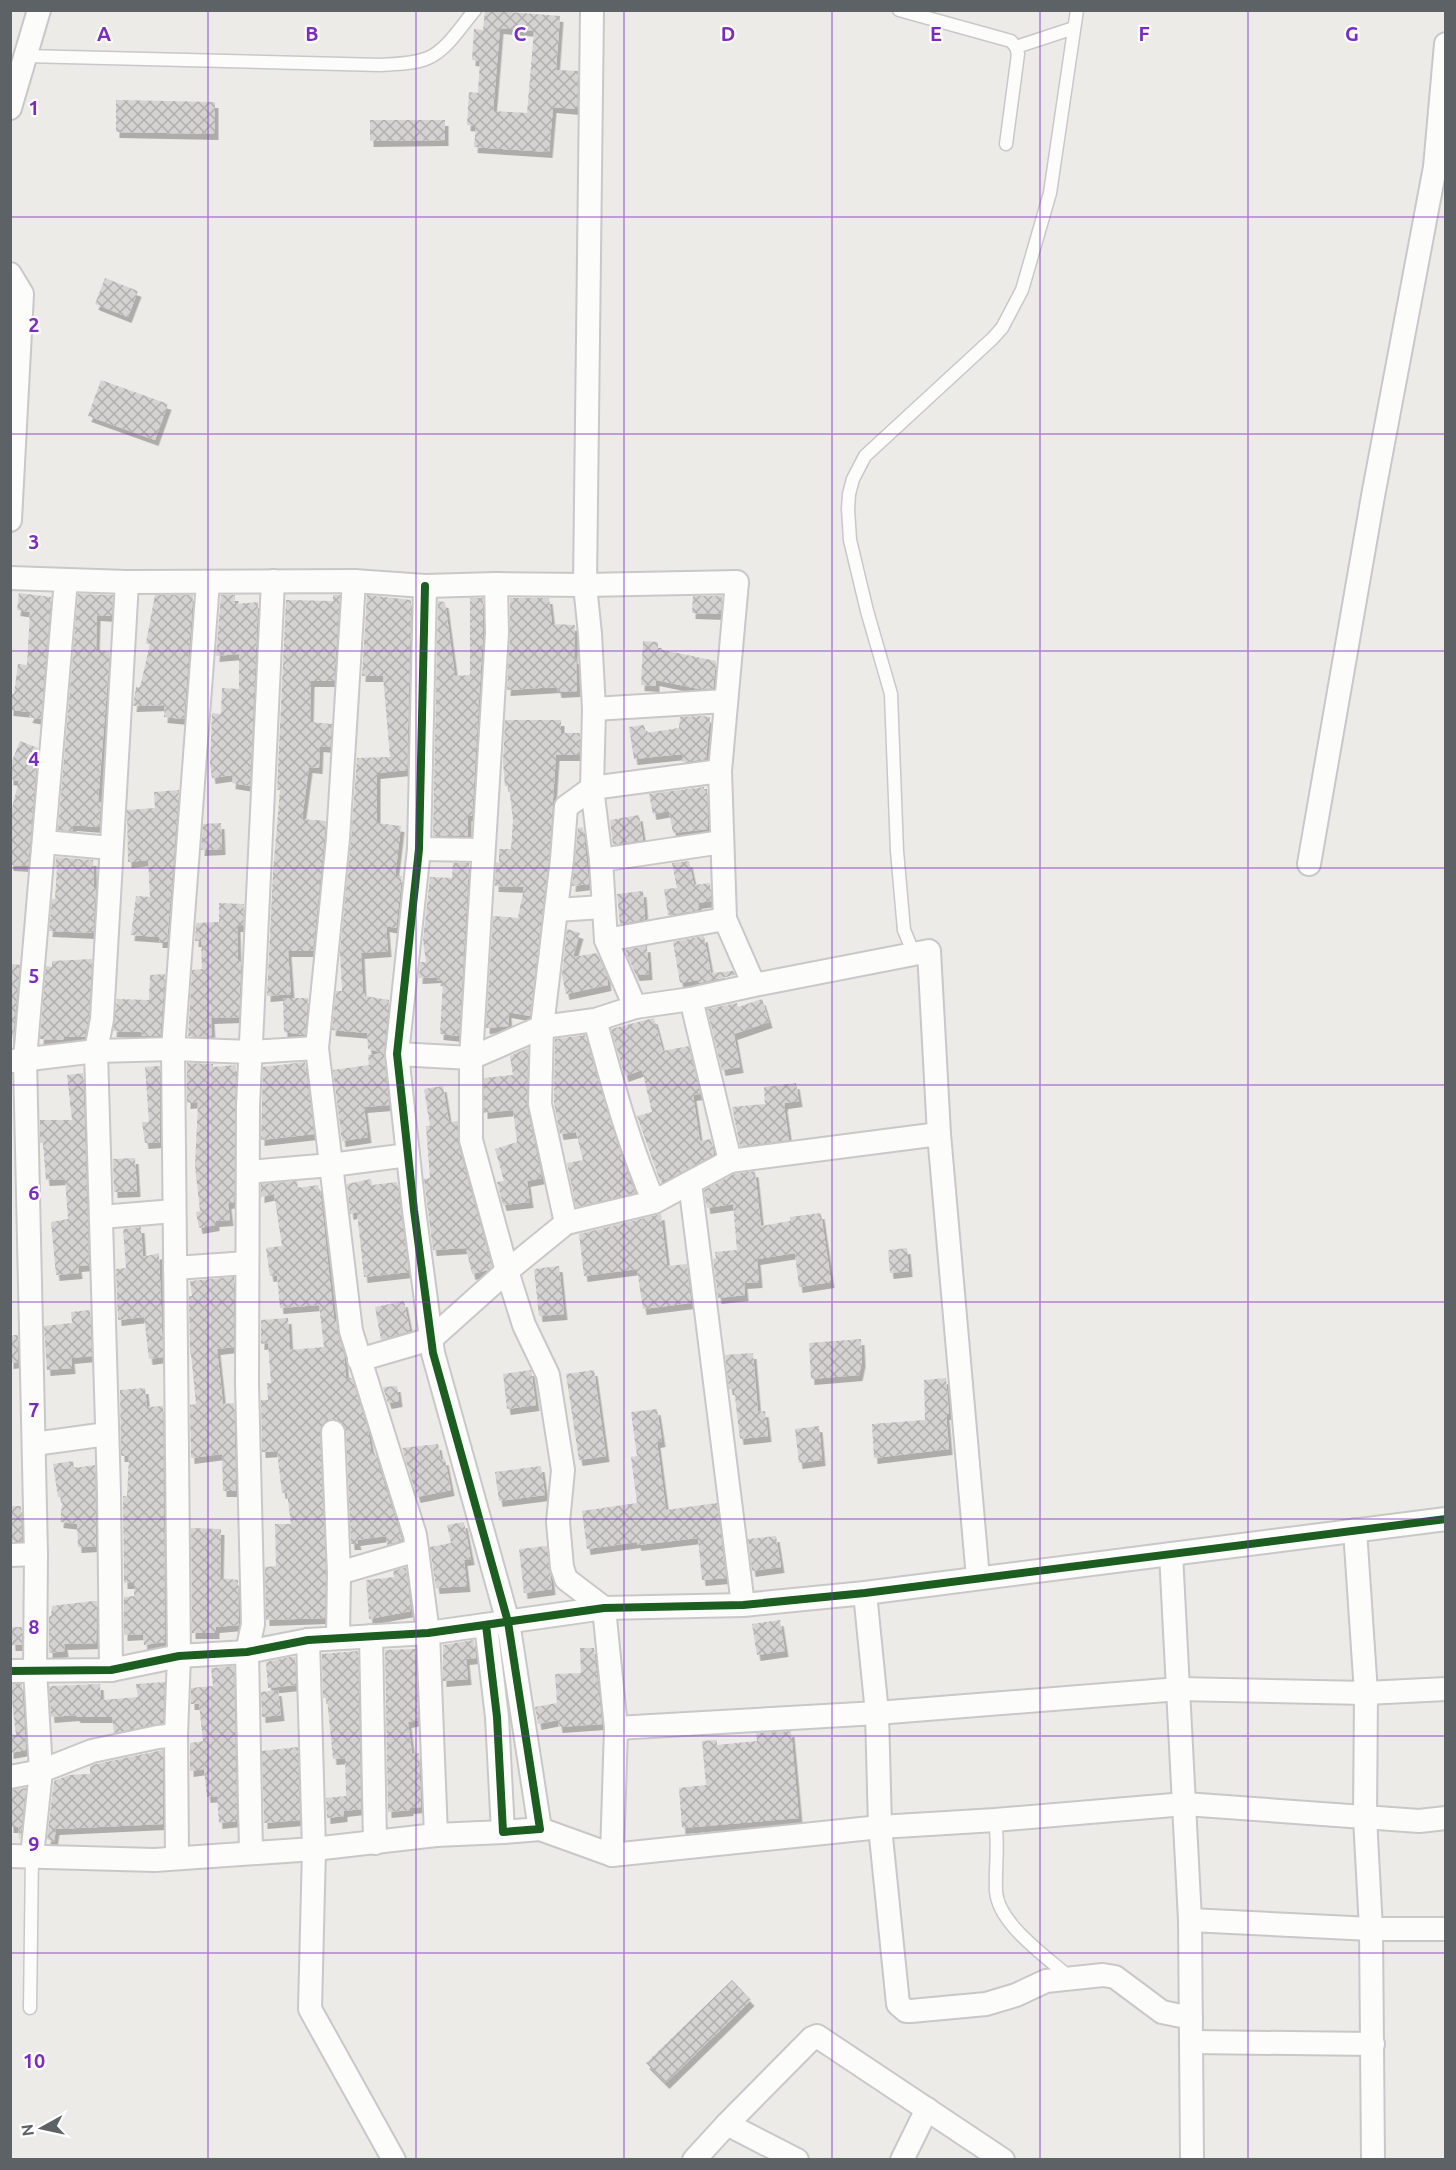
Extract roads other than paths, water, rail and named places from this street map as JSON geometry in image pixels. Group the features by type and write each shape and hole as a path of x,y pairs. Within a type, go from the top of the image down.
{"street":[{"path":"10,108 39,10"},
{"path":"592,10 585,585 591,633 594,709 592,788 601,860 602,907 606,940 635,1006"},
{"path":"1309,864 1373,496 1436,167 1446,44"},
{"path":"10,274 22,294 10,520"},
{"path":"10,578 127,582 354,581 425,586 737,582 720,771 725,919 754,985"},
{"path":"66,580 44,842 18,1060 34,1444 35,1670 41,1771 21,1856 155,1860 314,1849 436,1835 540,1829 612,1855 880,1827 1185,1804 1419,1821 1446,1818"},
{"path":"251,1853 247,1652 252,1624 247,1383 250,1052 273,581"},
{"path":"354,581 338,839 317,1048 351,1331 415,1535 428,1633 436,1835"},
{"path":"111,1670 96,1051 102,1019 127,582"},
{"path":"177,1857 176,1735 179,1656 173,1049 208,582"},
{"path":"496,584 497,633 471,1058 471,1140 507,1271 528,1335 548,1375 563,1470 558,1522 562,1567 566,1580 604,1608 616,1728 612,1855"},
{"path":"425,586 419,849 397,1054 433,1353 508,1622 540,1829"},
{"path":"594,709 725,701"},
{"path":"566,1223 540,1104 542,1027 557,910 566,807 592,788 720,771"},
{"path":"44,842 111,848"},
{"path":"601,860 722,842"},
{"path":"419,849 483,850"},
{"path":"557,910 602,907"},
{"path":"606,940 725,919"},
{"path":"397,1054 471,1058 542,1027 595,1020 635,1006 692,999 929,951 939,1134 978,1578"},
{"path":"692,999 730,1161"},
{"path":"595,1020 616,1094 654,1202"},
{"path":"18,1060 96,1051 173,1049 250,1052 317,1048"},
{"path":"359,1360 431,1339 507,1271 566,1223 654,1202 730,1161 939,1134"},
{"path":"248,1172 331,1165 408,1155"},
{"path":"690,1183 743,1605"},
{"path":"101,1217 174,1211"},
{"path":"175,1268 247,1263"},
{"path":"333,1432 339,1573 338,1637"},
{"path":"34,1444 107,1434"},
{"path":"10,1671 111,1670 179,1656 247,1652 308,1640 338,1637 428,1633 604,1608 743,1605 865,1593 1446,1519"},
{"path":"1355,1530 1366,1693 1365,1818 1371,1929 1373,2160"},
{"path":"339,1573 417,1550"},
{"path":"10,1555 36,1554"},
{"path":"1171,1554 1190,1920 1192,2160"},
{"path":"865,1593 877,1713 880,1827 896,2000 901,2008 911,2011 986,2004 1016,1995 1046,1981 1103,1975 1115,1977 1162,2012 1191,2018"},
{"path":"486,1625 496,1717 503,1832"},
{"path":"371,1636 375,1843"},
{"path":"308,1640 314,1849 310,2009 394,2160"},
{"path":"616,1728 877,1713 1179,1689 1366,1693 1446,1689"},
{"path":"10,1777 41,1771 92,1751 176,1735"},
{"path":"1190,1920 1371,1929 1446,1929"},
{"path":"694,2160 812,2038 817,2036 1003,2160"},
{"path":"1191,2042 1372,2044"},
{"path":"902,2160 927,2109"},
{"path":"727,2124 796,2160"}],"lane":[{"path":"25,56 400,64 423,60 438,53 475,10"},
{"path":"899,10 1011,41 1016,47 1018,54 1006,144"},
{"path":"914,954 904,930 894,823 891,694 861,589 850,540 849,494 865,456 992,339 1002,328 1022,290 1050,193 1077,10"},
{"path":"1016,47 1074,28"},
{"path":"995,1820 998,1841 996,1891 1000,1909 1010,1924 1070,1978"},
{"path":"21,1856 30,2008"}]}
